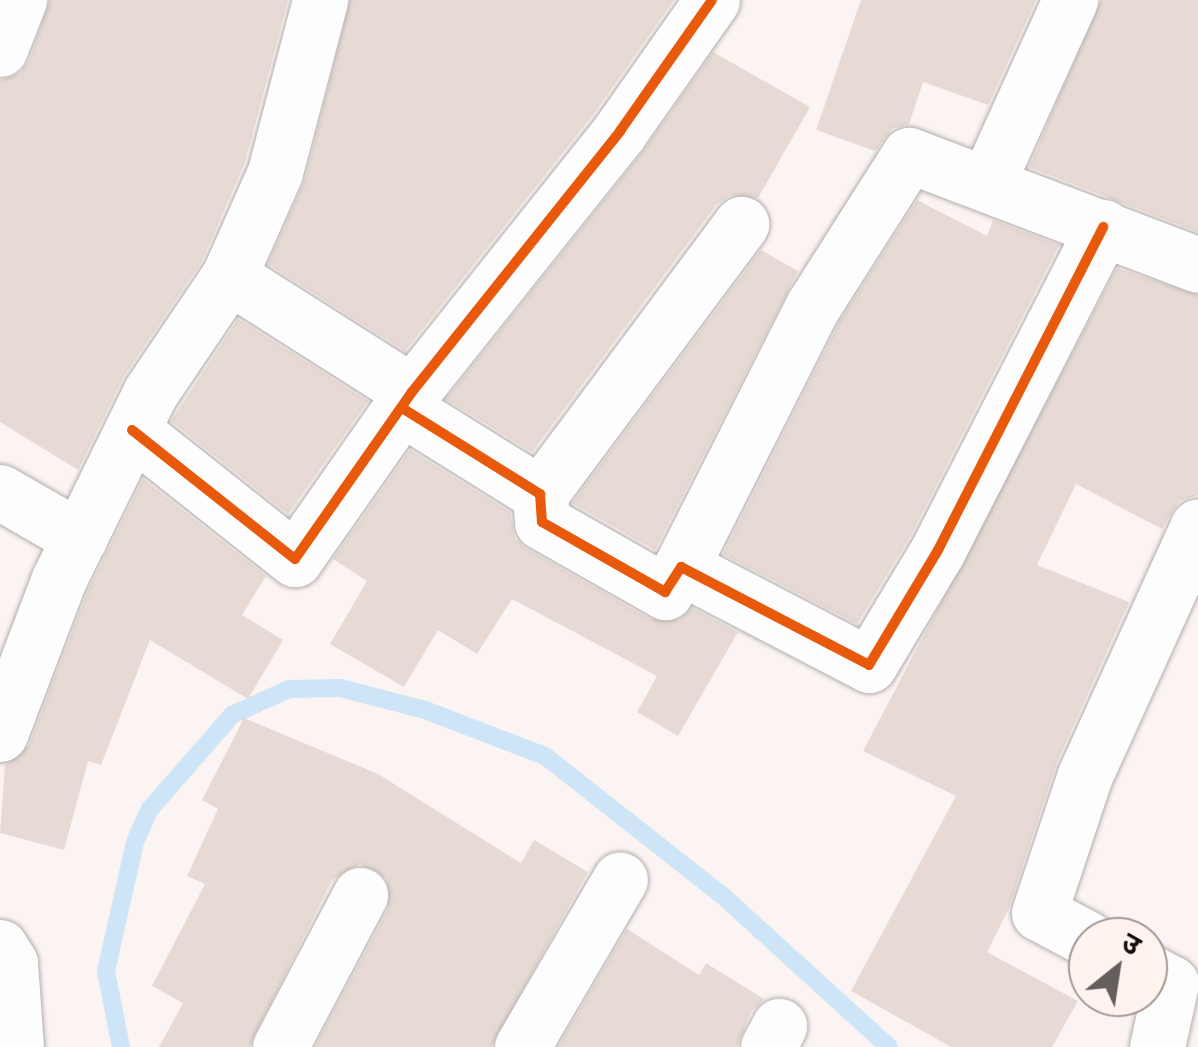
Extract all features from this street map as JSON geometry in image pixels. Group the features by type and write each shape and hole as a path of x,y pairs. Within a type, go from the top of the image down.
{"street":[{"path":"0,50 19,0"},
{"path":"0,734 80,538 132,430 229,276 275,172 320,0"},
{"path":"132,430 295,559 407,400 620,131 712,0"},
{"path":"988,180 1070,0"},
{"path":"741,224 540,494 542,522 664,592 681,567 812,306 908,156 988,180 1198,265"},
{"path":"681,567 869,665 938,550 1103,227"},
{"path":"229,276 540,494"},
{"path":"0,492 80,538"},
{"path":"1068,929 1039,914 1085,775 1198,526"},
{"path":"522,1047 620,879"},
{"path":"280,1047 360,895"},
{"path":"3,956 16,1047"},
{"path":"1157,1047 1164,1017"}],"building":[{"path":"50,0 288,0 245,162 202,261 124,376 78,470 0,422 0,80 19,74 29,61"},
{"path":"350,0 674,0 595,112 405,351 268,264 305,180"},
{"path":"861,0 1036,0 988,105 923,82 909,124 892,129 875,151 816,130"},
{"path":"1101,0 1198,0 1198,232 1029,167"},
{"path":"713,52 810,107 758,198 730,195 716,205 532,452 446,399 644,150"},
{"path":"917,200 987,236 993,220 1059,245 911,535 857,624 723,554 840,321"},
{"path":"761,250 798,271 655,550 572,503"},
{"path":"1117,268 1198,295 1198,495 1179,501 1162,529 1076,484 1037,565 1129,602 1057,762 1009,908 987,952 1068,996 1069,1017 1052,1047 951,1047 851,991 956,796 863,751"},
{"path":"238,319 368,401 288,514 171,421"},
{"path":"410,450 510,512 515,538 527,549 650,619 679,620 692,608 738,632 678,736 637,712 657,676 512,599 477,654 438,630 404,687 330,644 367,581 333,559"},
{"path":"143,479 266,576 242,615 283,640 248,699 150,640 101,765 88,761 64,850 0,833 5,765 29,745 87,593"},
{"path":"244,718 378,774 521,863 534,840 588,872 491,1047 315,1047 388,909 387,879 360,864 332,880 249,1047 159,1047 183,1003 152,986 205,884 187,876 218,809 202,800"},
{"path":"627,929 699,975 706,963 764,999 751,1012 737,1047 558,1047"}],"waterway":[{"path":"121,1047 106,971 135,842 150,809 232,715 289,689 340,688 425,710 545,756 723,896 889,1047"}],"cycle path":[{"path":"132,430 295,559 412,392 620,131 712,0"},
{"path":"402,408 540,494 542,522 665,592 681,567 869,665 938,550 1103,227"}]}
